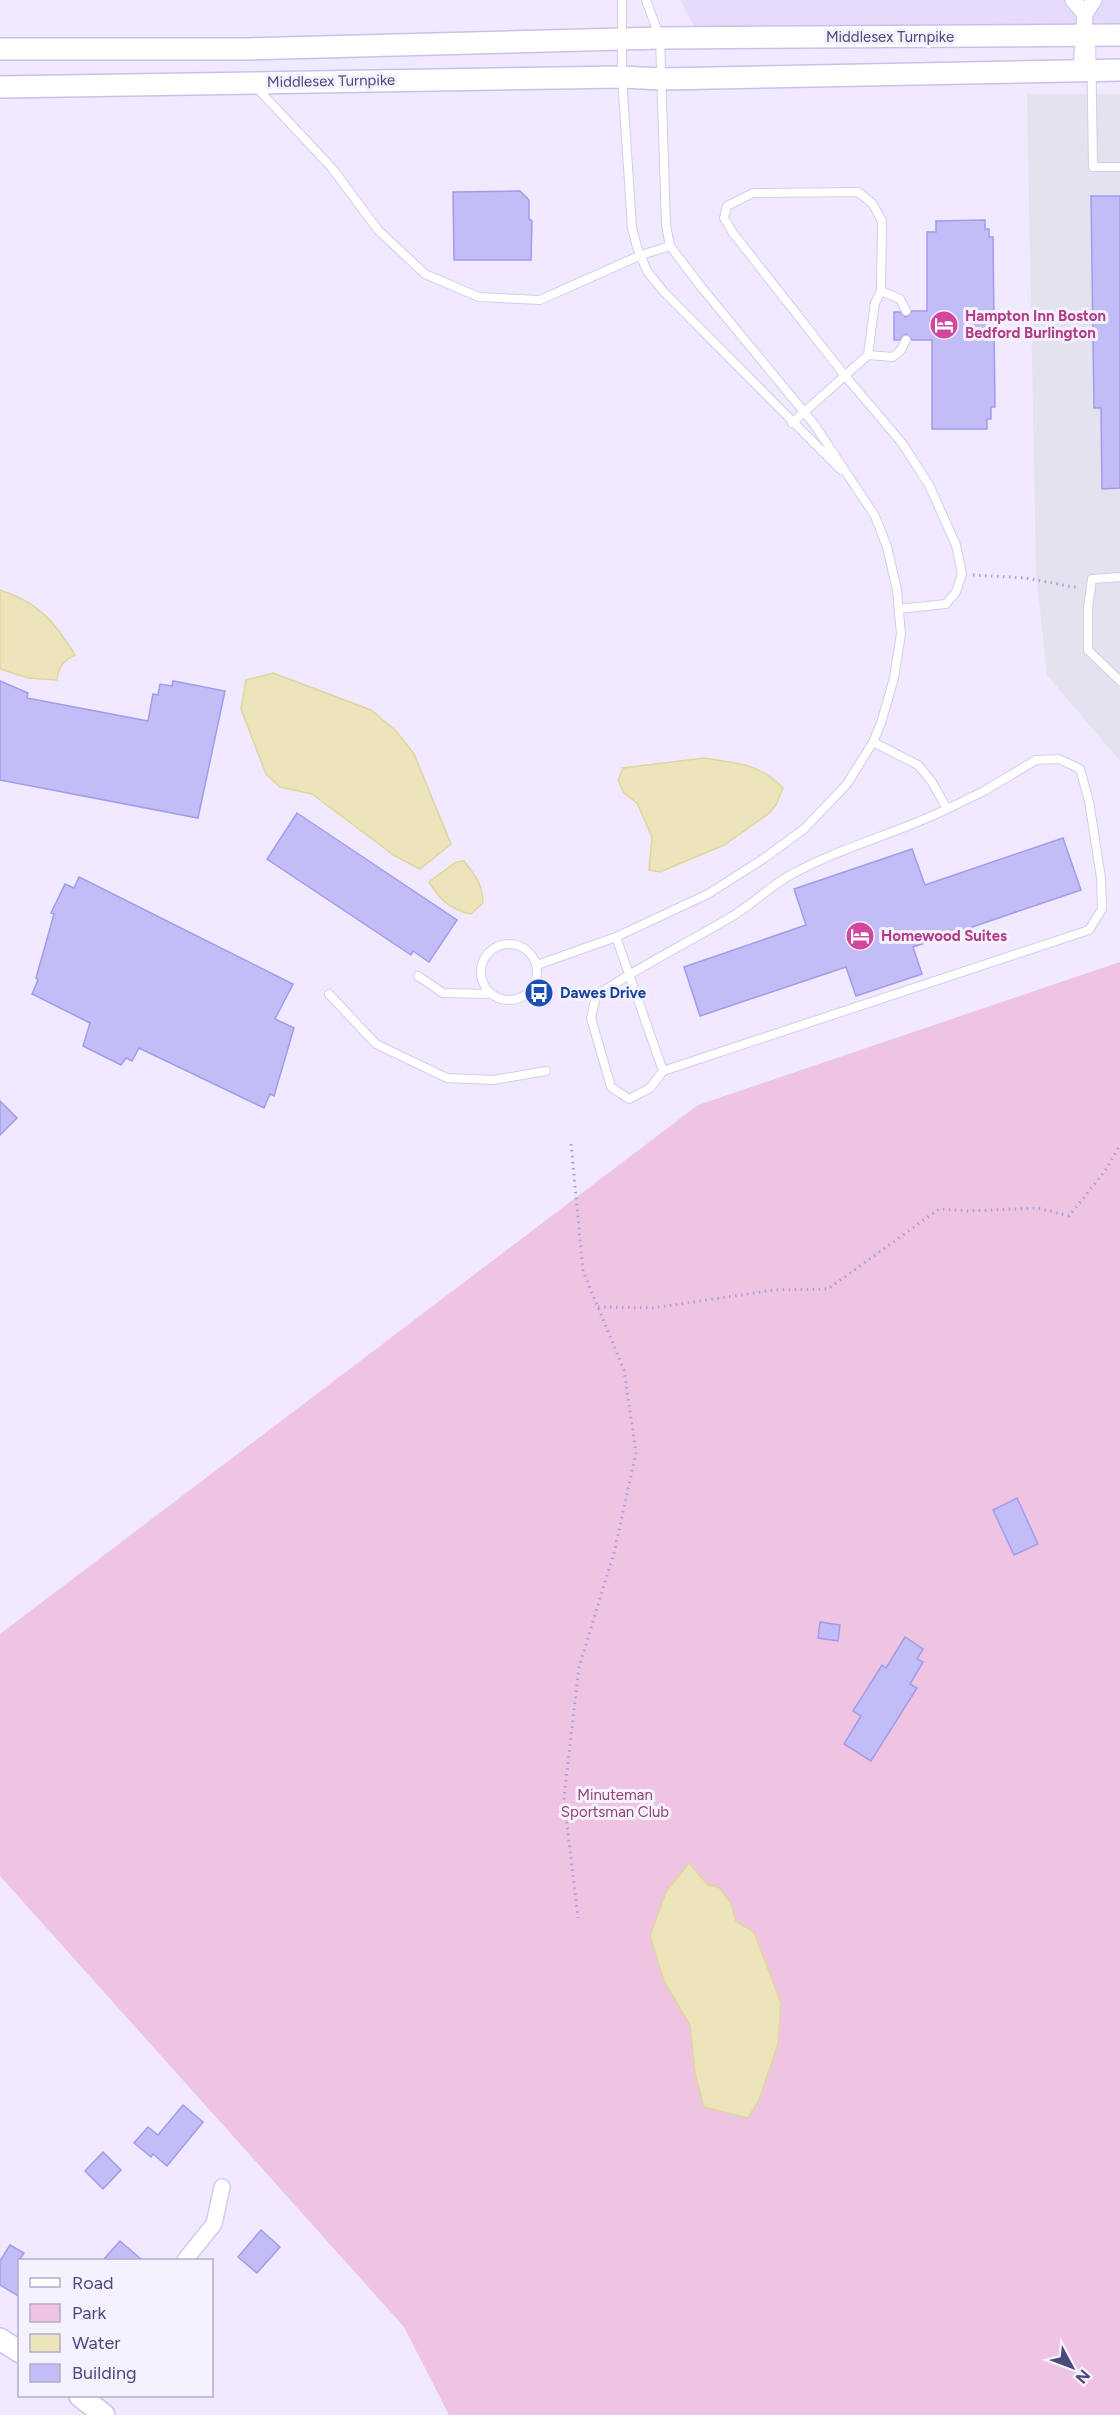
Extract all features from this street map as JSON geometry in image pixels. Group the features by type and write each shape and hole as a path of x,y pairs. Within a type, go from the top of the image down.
{"main road":[{"name":"Middlesex Turnpike","path":"0,49 248,49 1087,28 1120,35"},
{"name":"Middlesex Turnpike","path":"0,87 622,77 662,79 1120,70"},
{"path":"0,2339 18,2351"},
{"path":"81,2397 104,2415"}],"street":[{"path":"1073,0 1087,28"},
{"path":"1086,70 1087,28 1094,0"},
{"path":"186,2259 214,2224 222,2187"}],"lane":[{"path":"622,0 622,77 630,203 633,228 647,271 663,292 853,482"},
{"path":"537,964 616,937 708,894 763,859 804,829 847,784 873,742 894,678 901,634 897,590 888,547 875,516 814,424 670,246 666,225 660,38 646,0"},
{"path":"1086,70 1093,167 1120,167"},
{"path":"252,82 332,168 378,230 425,274 479,297 540,300 641,255 670,246"},
{"path":"792,423 846,377 868,355 875,303 881,291 882,221 872,203 858,192 753,193 727,206 724,219 846,377 902,443 929,485 956,545 962,574 956,592 946,604 899,609"},
{"path":"881,291 900,299 906,311"},
{"path":"868,355 893,357 901,350 906,340"},
{"path":"1120,577 1092,579 1088,650 1120,681"},
{"path":"873,742 918,765 932,782 947,809"},
{"path":"1059,759 1080,769 1089,801 1101,878 1102,909 1089,930 663,1071 650,1088 629,1099 611,1087 591,1018 596,996 628,973 733,916 787,877 838,854 910,827 984,791 1036,760 1059,759"},
{"path":"616,937 663,1071"},
{"path":"506,943 520,945 531,952 537,964 537,978 532,989 522,997 512,1000 501,999 492,994 482,980 481,971 484,958 493,948 506,943"},
{"path":"418,976 443,993 492,994"},
{"path":"329,994 376,1044 447,1078 493,1080 546,1071"}],"path":[{"path":"962,574 1026,578 1090,590"},
{"path":"571,1144 583,1270 624,1370 636,1453 614,1552 579,1667 564,1798 578,1918"},
{"path":"598,1307 653,1308 774,1290 828,1289 939,1209 969,1211 1038,1208 1069,1216 1105,1171 1120,1144"}],"shaded area":[{"path":"680,0 1120,0 1120,35 700,38"},
{"path":"1027,94 1120,94 1120,761 1047,675 1036,573"}],"green space":[{"name":"Minuteman Sportsman Club","path":"1120,962 1120,2415 449,2415 404,2327 0,1876 0,1634 698,1105"}],"water":[{"path":"0,590 35,607 68,643 75,655 62,665 57,680 28,678 0,669"},
{"path":"273,673 371,710 396,731 414,754 451,844 420,869 395,856 312,794 280,787 266,774 241,709 246,680"},
{"path":"704,758 727,761 765,773 783,788 776,805 768,814 724,845 660,872 649,870 652,837 637,803 624,793 618,780 623,768"},
{"path":"464,861 478,880 483,897 483,903 471,914 457,910 446,903 429,882 456,862"},
{"path":"689,1863 708,1885 720,1888 731,1904 736,1921 754,1932 781,2003 778,2044 759,2100 748,2118 704,2107 695,2073 690,2025 664,1981 650,1936 666,1892"}],"building":[{"path":"520,191 529,200 529,219 532,221 531,260 454,260 453,192"},
{"path":"1091,196 1120,196 1120,488 1102,489 1101,408 1094,408"},
{"name":"Hampton Inn Boston Bedford Burlington","path":"985,220 985,229 989,229 989,237 993,237 995,407 991,407 991,419 987,419 987,429 932,429 932,340 912,340 906,334 899,340 894,340 894,312 900,312 906,317 912,311 927,311 927,232 936,232 936,221"},
{"path":"0,681 28,693 27,698 148,721 153,694 158,695 160,684 172,686 173,681 225,691 198,818 0,780"},
{"path":"297,813 457,920 429,962 413,951 411,955 267,859"},
{"name":"Homewood Suites","path":"1063,838 1081,890 913,947 922,974 856,996 846,967 700,1016 684,967 806,925 794,889 912,849 925,885"},
{"path":"79,877 293,984 275,1019 294,1028 274,1096 270,1094 264,1108 139,1048 132,1061 126,1058 121,1065 83,1046 90,1023 32,994 38,980 36,978 54,914 51,913 65,884 74,888"},
{"path":"0,1101 17,1118 0,1135"},
{"path":"1017,1498 1038,1544 1014,1555 993,1510"},
{"path":"820,1622 840,1625 838,1641 818,1638"},
{"path":"905,1637 923,1649 917,1659 923,1662 910,1684 917,1688 871,1761 844,1744 861,1716 853,1711 882,1665 886,1668"},
{"path":"183,2105 203,2122 167,2166 153,2154 151,2157 134,2143 148,2127 158,2135"},
{"path":"103,2152 121,2170 103,2189 85,2171"},
{"path":"261,2230 280,2247 257,2273 238,2257"},
{"path":"120,2241 141,2259 104,2259"},
{"path":"10,2245 24,2253 18,2259 18,2296 0,2285 0,2261"}],"place":[{"name":"Hampton Inn Boston Bedford Burlington","path":"944,325"},
{"name":"Homewood Suites","path":"860,936"},
{"name":"Dawes Drive","path":"539,993"}]}
